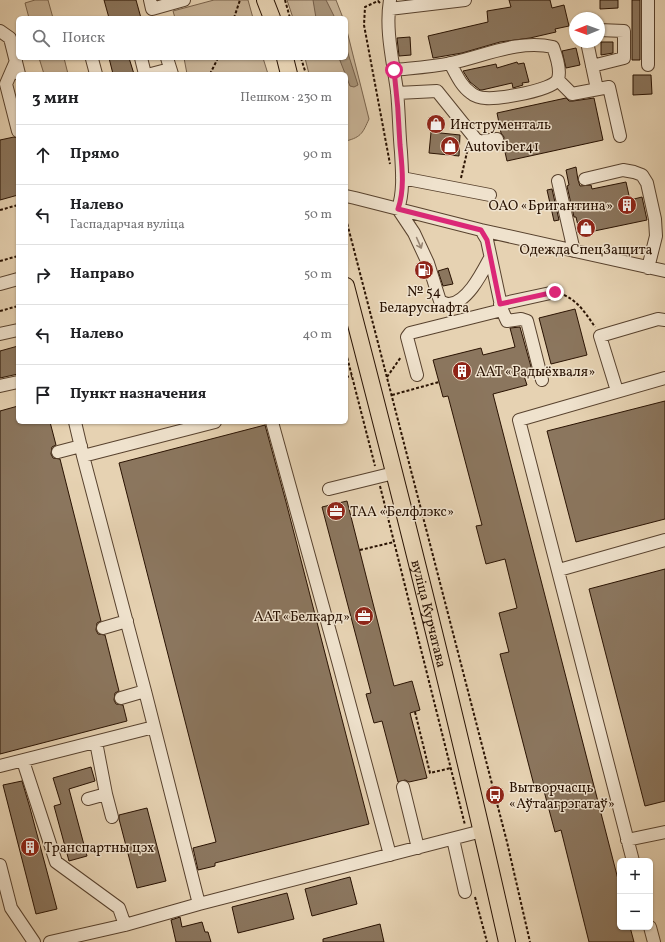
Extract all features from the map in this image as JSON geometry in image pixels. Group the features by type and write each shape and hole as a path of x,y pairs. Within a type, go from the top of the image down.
{"main road":[{"path":"265,0 271,16"},
{"path":"274,0 276,16"},
{"path":"286,60 288,72"},
{"name":"вуліца Курчатава","path":"348,294 394,473 475,833 507,942"}],"street":[{"path":"152,9 184,0"},
{"path":"398,209 400,203 402,178 397,93 391,51 389,5 463,0"},
{"path":"648,0 648,65"},
{"path":"592,66 624,58 624,31 605,30"},
{"path":"0,31 10,38 19,72"},
{"path":"394,70 450,63 516,47 543,44 553,47 556,54 558,80 552,86 535,91 502,97 485,98 472,94 463,86 450,63"},
{"path":"588,48 597,89"},
{"path":"92,60 95,72"},
{"path":"142,60 144,72"},
{"path":"16,61 6,84 16,123"},
{"path":"156,72 169,67"},
{"path":"558,80 572,94 609,87 620,136"},
{"path":"397,93 437,91 478,142 497,139"},
{"path":"585,179 623,170 642,175 647,183 655,219 656,236 648,268"},
{"path":"402,178 490,195"},
{"path":"558,181 574,251"},
{"path":"348,196 481,230 665,271"},
{"path":"398,209 414,232 425,257 440,301 448,304 459,301 470,290 490,258"},
{"path":"481,230 487,240 501,307 507,321 521,319 527,321 542,380"},
{"path":"0,284 16,280"},
{"path":"417,376 408,336 410,334 555,292"},
{"path":"617,391 600,336 658,319 665,320"},
{"path":"0,334 16,330"},
{"path":"632,858 559,570 519,420 665,378"},
{"path":"0,386 16,382"},
{"path":"75,424 127,621 199,904"},
{"path":"58,452 82,451 206,424"},
{"path":"273,424 390,855"},
{"path":"329,489 394,473"},
{"path":"559,570 665,540"},
{"path":"103,628 127,621"},
{"path":"121,698 145,691"},
{"path":"0,766 154,727"},
{"path":"96,742 106,794 112,816"},
{"path":"23,761 56,862 119,908 125,925"},
{"path":"403,787 418,848"},
{"path":"88,799 106,794"},
{"path":"627,840 665,832"},
{"path":"50,942 125,925 199,904 475,833"},
{"path":"453,839 469,892"},
{"path":"0,865 11,908 34,942"},
{"path":"651,930 654,942"}],"path":[{"path":"235,16 240,0"},
{"path":"285,0 289,16"},
{"path":"389,5 378,1 365,7 364,25 392,177 402,178"},
{"path":"211,72 217,60"},
{"path":"302,60 305,72"},
{"path":"459,189 471,134"},
{"path":"0,210 16,206"},
{"path":"348,227 505,835 530,942"},
{"path":"0,261 16,257"},
{"path":"555,292 571,298 585,313 600,336"},
{"path":"0,311 16,307"},
{"path":"387,377 410,345"},
{"path":"348,361 451,768 475,833"},
{"path":"348,377 352,376"},
{"path":"392,395 439,382"},
{"path":"360,550 394,542"},
{"path":"414,712 430,773 451,768"},
{"path":"469,892 487,942"}],"shaded area":[{"path":"35,0 48,0 52,16 28,16 25,3"},
{"path":"214,0 248,0 252,16 174,16 173,11"},
{"path":"287,0 336,0 342,16 292,16"},
{"path":"313,0 326,0 334,16 316,16"},
{"path":"348,35 369,119 359,136 348,140 348,72 308,72 306,60 348,60"},
{"path":"348,53 358,85 354,87 350,86 348,81 348,72 344,72 340,60 348,60"},
{"path":"40,60 64,60 68,72 43,72"},
{"path":"184,60 264,60 267,72 187,72"}],"building":[{"path":"104,0 136,0 140,16 108,16"},
{"path":"509,0 550,0 552,8 564,5 569,26 555,29 556,32 530,38 500,42 462,53 433,58 428,36 488,22 487,11 511,7"},
{"path":"600,0 618,0 618,8 600,9"},
{"path":"632,0 640,0 640,60 632,60"},
{"path":"410,37 411,55 399,56 397,38"},
{"path":"605,42 613,42 613,53 601,55 601,48 605,48"},
{"path":"576,48 580,65 566,68 562,51"},
{"path":"110,60 130,60 133,72 112,72"},
{"path":"517,62 518,64 524,63 529,82 522,83 523,85 513,88 512,83 480,90 470,82 463,71 496,64 497,68"},
{"path":"633,75 651,75 652,94 633,95"},
{"path":"566,98 569,101 573,101 594,98 603,140 507,161 503,143 504,137 501,133 497,113"},
{"path":"431,132 460,135 459,156 429,153"},
{"path":"16,138 16,196 0,200 0,140"},
{"name":"ОАО «Бригантина»","path":"576,167 580,186 591,185 592,189 626,182 630,200 642,197 647,220 580,234 576,217 574,217 567,186 569,185 566,170"},
{"path":"552,189 559,220 554,221 547,190"},
{"path":"448,268 453,284 443,286 438,271"},
{"path":"575,309 587,355 551,364 539,318"},
{"path":"520,327 533,374 524,376 527,385 493,394 617,875 617,930 631,930 634,942 589,942 561,830 555,832 544,791 536,793 500,654 509,652 499,613 517,608 505,559 486,564 476,526 482,525 448,396 443,397 433,360 481,348 483,355 515,347 510,328"},
{"path":"16,347 16,374 0,378 0,351"},
{"path":"665,401 665,519 576,542 547,431"},
{"path":"16,407 16,424 51,424 56,445 52,447 51,454 53,458 60,459 101,621 97,623 96,630 98,634 105,635 119,691 115,693 114,700 116,704 123,705 127,721 0,754 0,411"},
{"path":"265,425 369,824 215,863 215,866 198,870 193,848 216,842 119,463"},
{"name":"ААТ «Белкард»","path":"347,501 394,686 412,681 420,710 410,713 427,778 409,782 405,780 398,782 382,721 374,723 366,694 371,693 322,507"},
{"path":"665,569 665,801 645,806 589,589"},
{"path":"91,767 95,781 69,789 87,856 69,861 54,806 61,804 53,778"},
{"name":"Транспартны цэх","path":"22,781 57,909 36,914 3,785"},
{"path":"147,808 166,881 137,888 119,815"},
{"path":"350,877 357,904 312,916 305,889"},
{"path":"287,893 294,919 238,933 232,907"},
{"path":"180,917 182,927 202,922 205,932 208,932 211,942 176,942 171,920"},
{"path":"380,924 384,942 323,942 323,939"}],"place":[{"name":"Инструменталь","path":"436,124"},
{"name":"Autoviber41","path":"450,146"},
{"name":"ОАО «Бригантина»","path":"627,205"},
{"name":"ОдеждаСпецЗащита","path":"586,228"},
{"name":"№ 54 Беларуснафта","path":"424,270"},
{"name":"ААТ «Радыёхваля»","path":"462,371"},
{"name":"ТАА «Белфлэкс»","path":"336,511"},
{"name":"ААТ «Белкард»","path":"364,616"},
{"name":"Вытворчасць «Аўтаагрэгатаў»","path":"495,795"},
{"name":"Транспартны цэх","path":"30,847"}],"route":[{"path":"394,70 397,93 402,178 400,203 398,209 481,230 487,240 500,304 555,292"}]}
